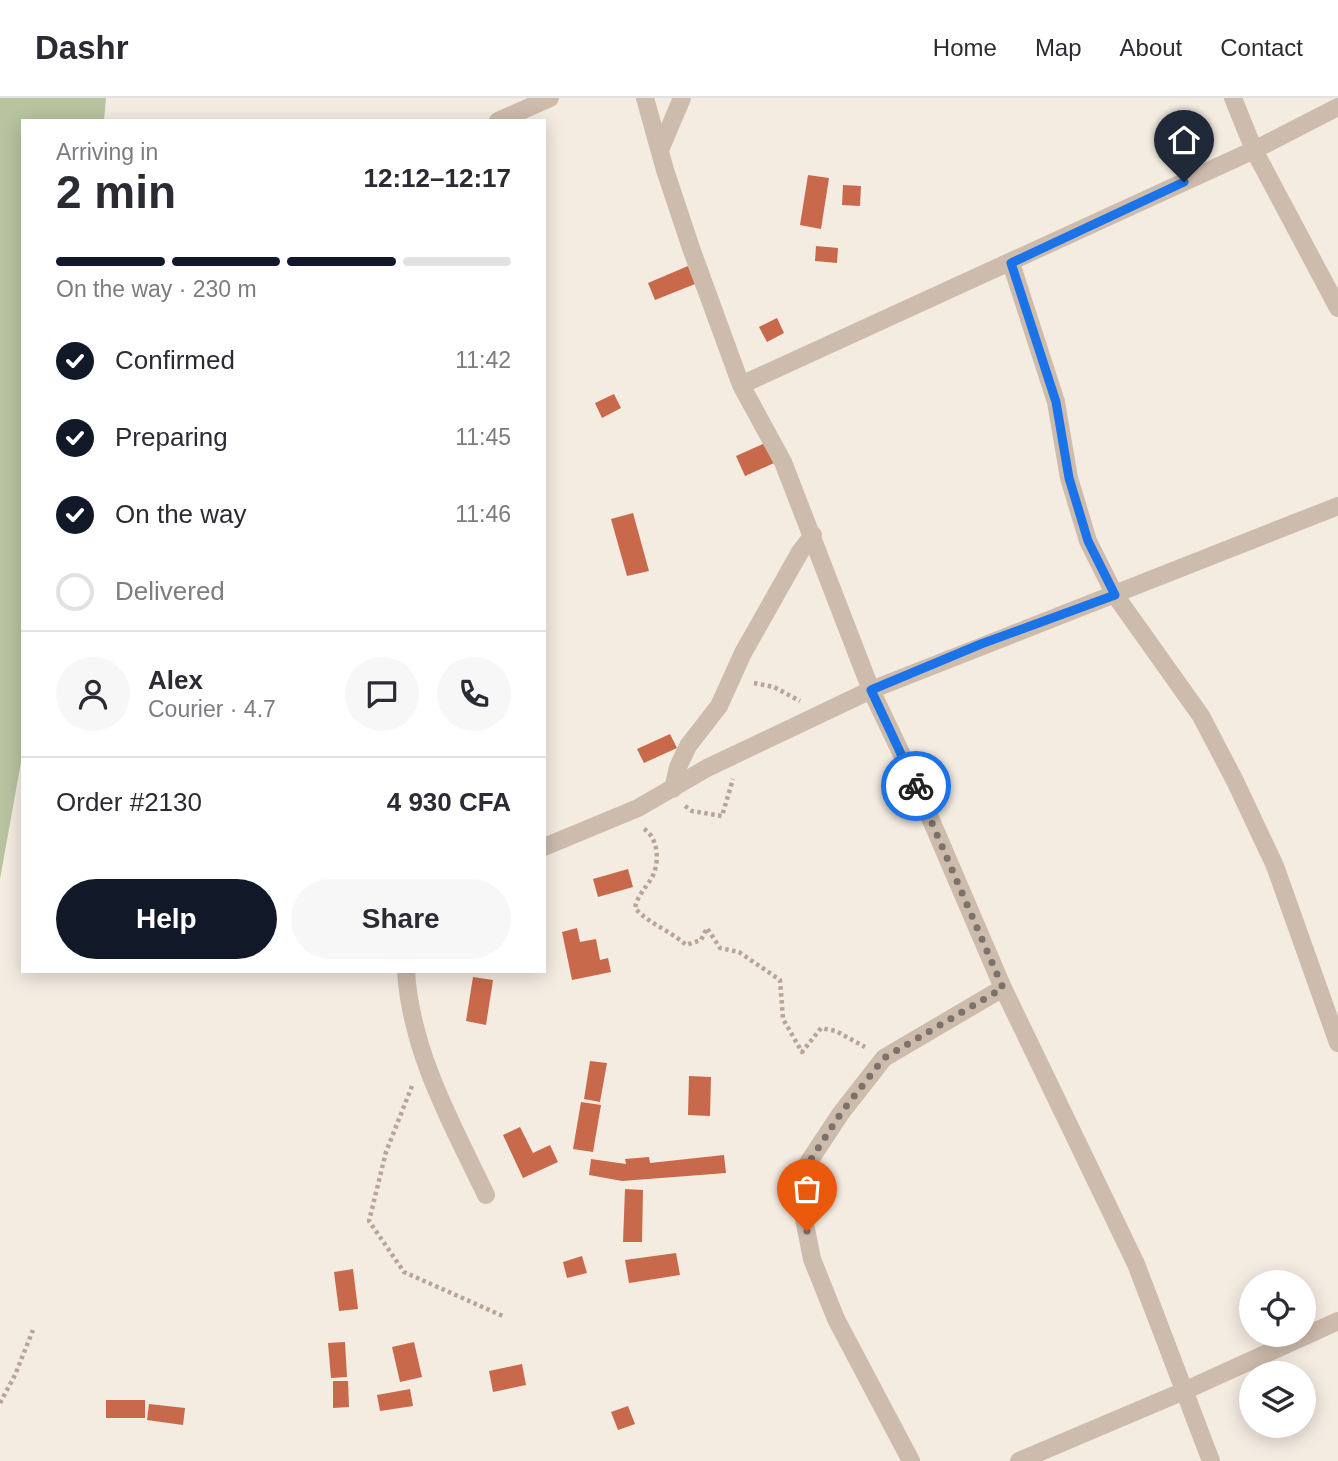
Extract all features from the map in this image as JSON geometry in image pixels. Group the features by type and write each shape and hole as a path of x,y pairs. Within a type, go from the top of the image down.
{"street":[{"path":"503,119 550,98"},
{"path":"645,98 692,251 741,385 783,463 871,690 913,778 1003,988 1136,1264 1210,1461"},
{"path":"660,150 682,98"},
{"path":"1233,98 1254,150 1338,308"},
{"path":"741,385 1254,150 1338,107"},
{"path":"1011,263 1056,402 1069,478 1088,541 1115,595 1201,716 1235,781 1275,866 1338,1043"},
{"path":"546,846 638,808 707,768 871,690 981,644 1115,595 1338,506"},
{"path":"667,793 688,746 719,706 743,653 800,552 813,535"},
{"path":"406,973 411,1009 425,1065 486,1195"},
{"path":"911,1461 836,1319 812,1259 801,1204 804,1170 841,1113 884,1058 1003,988"},
{"path":"1019,1461 1184,1391 1338,1321"}],"path":[{"path":"735,674 749,682 774,687 819,713"},
{"path":"667,793 692,811 722,816 735,771 747,750"},
{"path":"638,808 643,828 650,832 657,847 653,877 636,902 635,908 642,916 669,931 686,946 701,940 707,928 720,948 739,952 780,980 783,1019 802,1052 821,1028 836,1031 884,1058"},
{"path":"425,1065 417,1072 386,1152 369,1221 404,1272 505,1317"},
{"path":"0,1403 15,1375 33,1330"}],"green space":[{"path":"0,98 106,98 104,119 21,119 21,762 0,879"}],"building":[{"path":"808,175 829,178 821,229 800,225"},
{"path":"843,185 861,186 860,206 842,205"},
{"path":"816,246 838,248 837,263 815,261"},
{"path":"688,266 695,284 655,300 648,283"},
{"path":"777,318 784,333 767,342 759,327"},
{"path":"614,394 621,408 602,418 595,403"},
{"path":"765,443 774,463 745,476 736,456"},
{"path":"633,513 649,571 627,576 611,519"},
{"path":"670,734 677,748 644,763 637,749"},
{"path":"628,869 633,887 598,897 593,879"},
{"path":"577,928 580,942 596,939 600,960 608,958 611,972 572,980 562,932"},
{"path":"473,977 493,980 486,1025 466,1021"},
{"path":"590,1061 607,1063 600,1102 584,1099"},
{"path":"689,1076 711,1077 710,1116 688,1115"},
{"path":"581,1102 601,1105 593,1152 573,1149"},
{"path":"520,1127 533,1153 550,1145 558,1162 523,1178 503,1135"},
{"path":"724,1155 726,1173 622,1181 589,1175 591,1159 626,1164 625,1159 649,1157 650,1163"},
{"path":"625,1189 643,1190 642,1242 623,1242"},
{"path":"676,1253 680,1275 629,1283 625,1260"},
{"path":"582,1256 587,1273 567,1278 563,1262"},
{"path":"353,1269 358,1309 339,1311 334,1272"},
{"path":"345,1342 347,1377 331,1378 328,1343"},
{"path":"414,1342 422,1377 400,1382 392,1347"},
{"path":"522,1364 526,1385 493,1392 489,1371"},
{"path":"333,1381 348,1381 349,1407 333,1408"},
{"path":"410,1389 413,1406 380,1411 377,1395"},
{"path":"106,1400 145,1400 145,1418 106,1418"},
{"path":"149,1404 185,1408 183,1425 147,1420"},
{"path":"628,1406 635,1424 618,1430 611,1412"}],"way so far":[{"path":"807,1231 801,1204 804,1170 841,1113 884,1058 1003,988 916,786"}],"route":[{"path":"916,786 871,690 981,644 1115,595 1088,541 1069,478 1056,402 1011,263 1184,182"}]}
